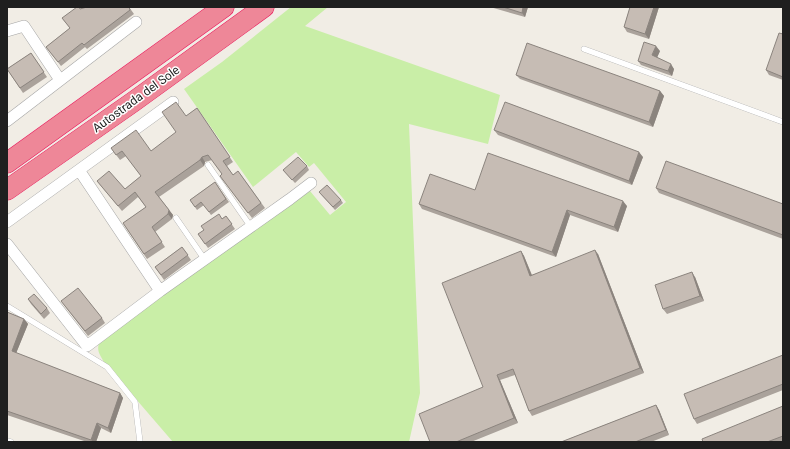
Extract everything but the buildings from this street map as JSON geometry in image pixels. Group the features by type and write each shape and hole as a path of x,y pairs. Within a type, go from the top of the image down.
{"highway":[{"name":"Autostrada del Sole","path":"7,163 224,7"},
{"name":"Autostrada del Sole","path":"7,190 133,102 264,7"}],"street":[{"path":"7,121 136,22"},
{"path":"7,31 24,26 60,80"},
{"path":"7,222 174,102"},
{"path":"79,170 160,291"},
{"path":"7,244 87,346 160,291 311,183"}],"lane":[{"path":"584,48 783,122"},
{"path":"208,165 251,227"},
{"path":"176,218 205,260"},
{"path":"7,306 108,367 134,402 140,442"},
{"path":"7,441 11,442"}],"green space":[{"path":"291,7 328,7 305,26 500,95 488,144 409,124 420,393 409,442 173,442 104,362 98,350 101,338 310,191 330,215 346,202 314,163 309,167 296,152 253,187 184,89 222,62"}]}
